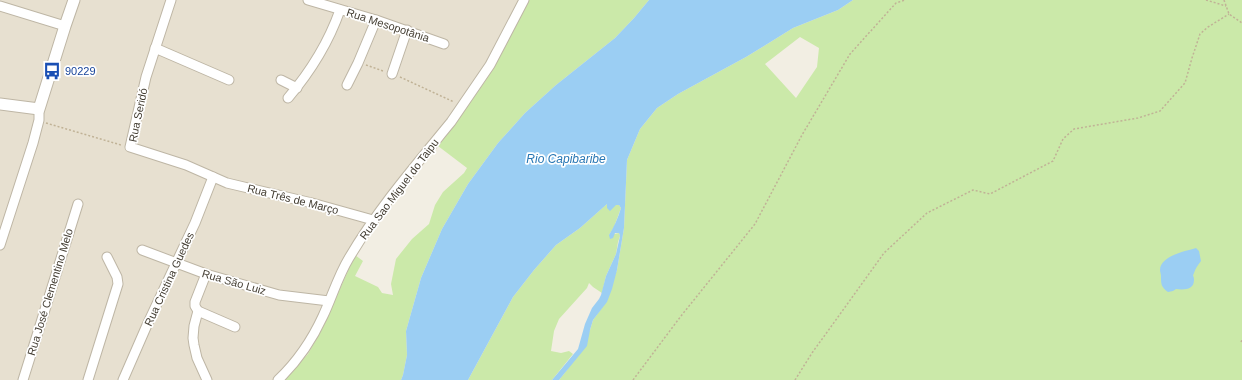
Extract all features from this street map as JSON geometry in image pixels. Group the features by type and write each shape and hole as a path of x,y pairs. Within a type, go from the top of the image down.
{"street":[{"path":"0,245 33,143 39,115 74,0"},
{"name":"Rua Seridó","path":"171,0 146,77 130,147 186,165 213,177"},
{"name":"Rua Mesopotânia","path":"308,0 407,30 444,44"},
{"name":"Rua Sao Miguel do Taipu","path":"278,380 292,366 301,354 319,325 348,259 373,220 463,106 490,65 524,0"},
{"path":"0,6 65,26"},
{"path":"288,98 319,58 333,29 340,10"},
{"path":"347,85 376,20"},
{"path":"392,74 407,30"},
{"path":"155,48 229,80"},
{"path":"281,80 296,88"},
{"path":"0,104 39,115"},
{"name":"Rua Três de Março","path":"213,177 234,185 312,203 373,220"},
{"name":"Rua Cristina Guedes","path":"123,380 195,223 213,177"},
{"name":"Rua José Clementino Melo","path":"23,380 78,204"},
{"name":"Rua São Luiz","path":"142,250 175,264 279,295 329,301"},
{"path":"88,380 118,284 117,277 107,257"},
{"path":"206,274 195,302 195,306 198,311 235,327"},
{"path":"198,311 194,326 193,338 197,358 207,380"}],"path":[{"path":"633,380 681,316 756,224 802,135 850,54 896,3 905,0"},
{"path":"1206,0 1226,6"},
{"path":"1224,0 1229,14 1242,23"},
{"path":"795,380 812,352 884,253 927,213 973,190 990,194 1053,161 1064,139 1074,130 1138,118 1160,111 1185,82 1200,34 1208,27 1229,14"},
{"path":"358,63 392,74 463,106"},
{"path":"39,115 111,142 130,147"}],"shaded area":[{"path":"0,0 529,0 488,77 458,120 368,235 355,255 323,327 308,354 283,380 0,380"}],"green space":[{"path":"529,0 649,0 615,38 556,85 525,113 498,143 468,184 442,229 421,278 406,331 407,355 401,380 283,380 308,354 323,327 355,255 363,261 355,276 378,287 382,293 393,295 391,284 396,259 412,239 429,224 435,205 443,192 464,173 467,168 438,146 488,77"},
{"path":"853,0 1242,0 1242,380 559,380 567,370 590,330 593,320 601,309 617,270 624,228 627,160 640,129 657,108 678,94 746,57 793,28 838,10","holes":["800,37 819,48 817,67 796,98 765,64"]},
{"path":"608,203 619,205 621,208 614,227 609,235 619,233 620,236 616,254 606,276 602,293 589,283 587,288 559,319 554,331 551,351 561,353 569,351 573,354 552,380 468,380 513,297 534,270 556,245 580,228"}],"water":[{"name":"Rio Capibaribe","path":"649,0 853,0 838,10 793,28 746,57 678,94 657,108 640,129 627,160 624,228 617,270 612,289 607,302 593,320 587,346 559,380 552,380 578,349 585,324 592,308 601,295 606,276 616,254 620,236 619,233 615,233 613,238 610,239 609,235 620,212 621,208 619,205 616,205 610,211 607,208 607,204 580,228 556,245 534,270 513,297 468,380 401,380 407,355 406,331 421,278 442,229 468,184 498,143 525,113 556,85 615,38"},
{"path":"1196,248 1199,251 1201,261 1193,274 1194,283 1188,289 1176,289 1168,292 1164,289 1161,283 1161,265 1164,261 1174,255"}],"place":[{"name":"90229","path":"52,71"}]}
